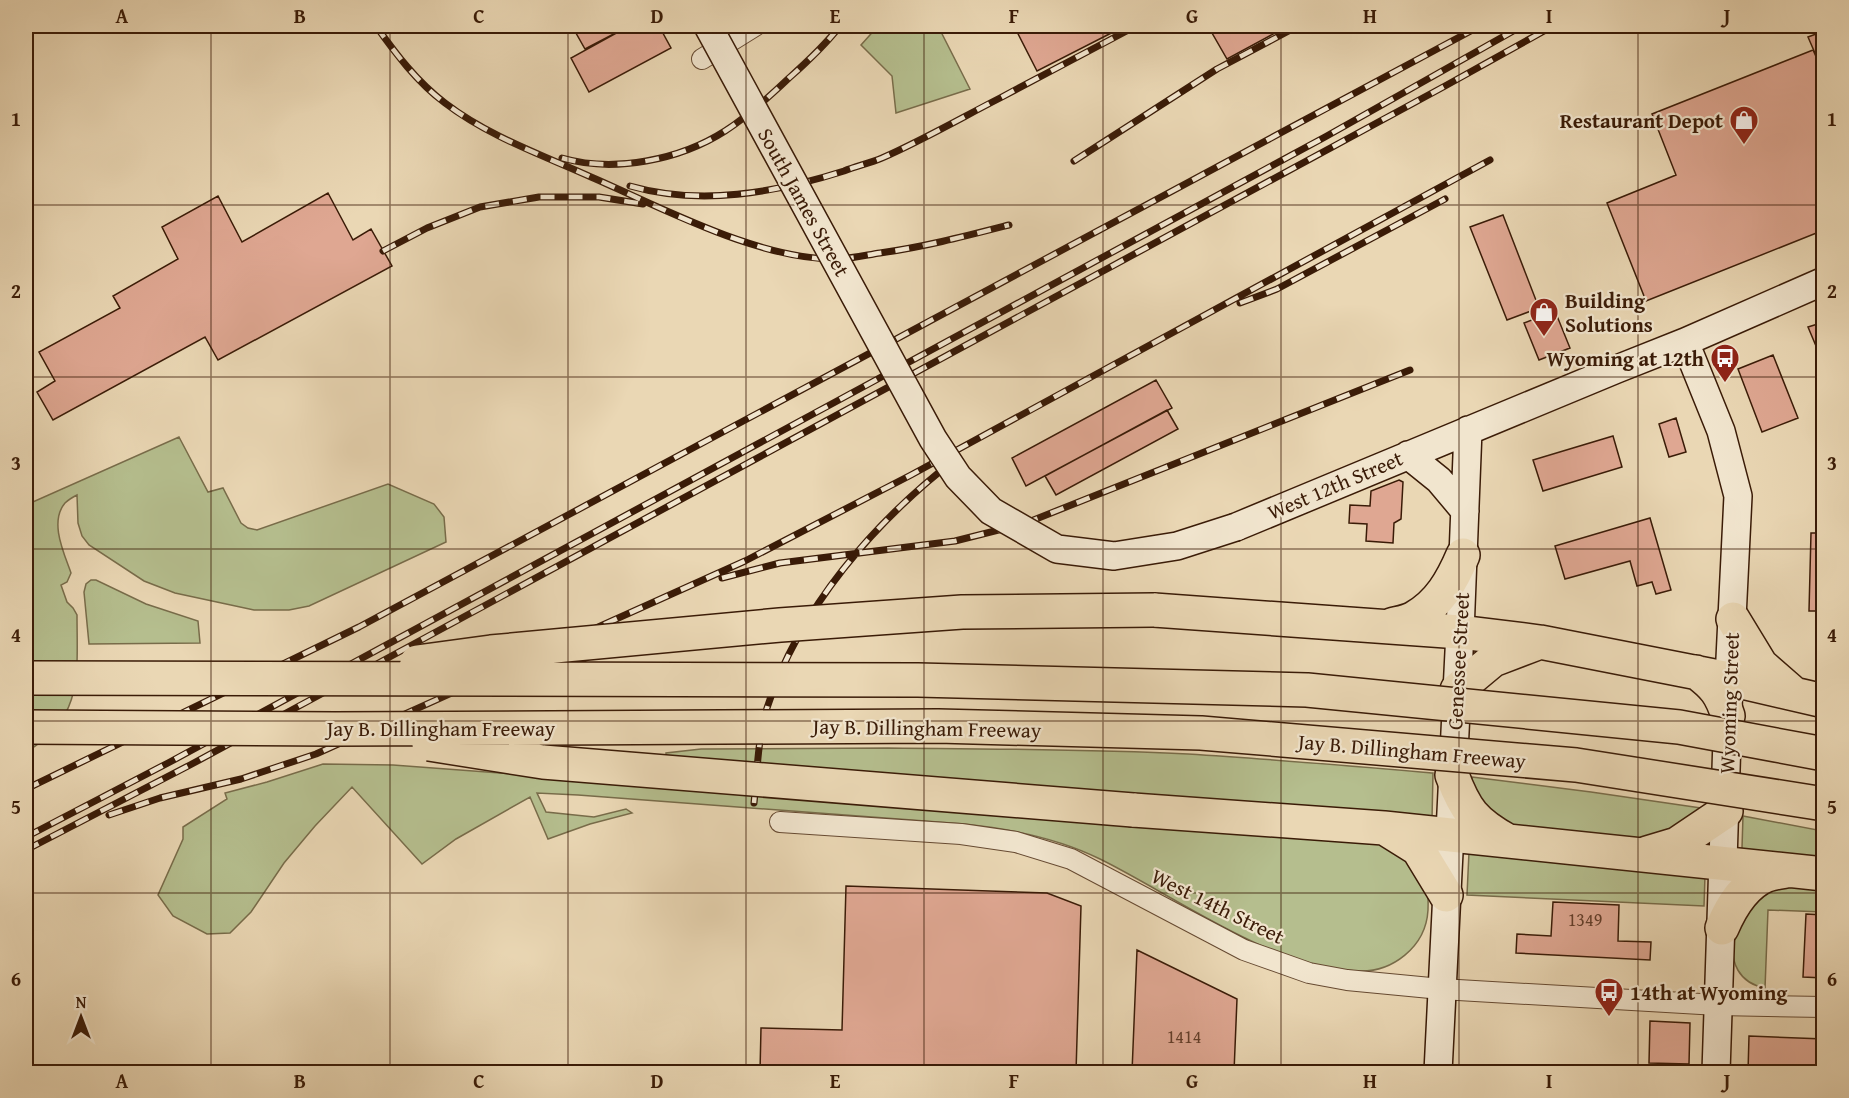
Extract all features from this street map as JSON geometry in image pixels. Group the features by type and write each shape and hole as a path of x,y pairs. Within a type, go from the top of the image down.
{"highway":[{"path":"1383,627 1412,619 1434,604 1453,579 1463,555"},
{"path":"294,679 491,652 780,626 962,612 1154,610 1460,632 1540,642 1696,672 1809,697"},
{"path":"1733,619 1761,665 1809,697"},
{"path":"1457,690 1493,660 1540,642"},
{"path":"1696,672 1712,684 1722,698 1728,716"},
{"path":"26,678 918,680 1307,690 1678,727 1824,754"},
{"name":"Jay B. Dillingham Freeway","path":"26,727 335,729 938,726 1201,733 1576,765 1824,804"},
{"path":"335,729 543,762 1384,828 1824,874"},
{"path":"1452,775 1460,798 1475,819 1509,842"},
{"path":"1643,854 1677,844 1726,812"},
{"path":"1384,828 1418,849 1446,895"},
{"path":"1722,928 1731,908 1746,888 1767,875 1789,871"}],"main road":[{"name":"South James Street","path":"708,26 900,378"},
{"name":"West 12th Street","path":"900,378 933,439 958,477 991,511 1057,549 1114,556 1177,546 1236,527 1685,342 1824,281"},
{"name":"Wyoming Street","path":"1685,342 1721,431 1737,496 1716,1072"},
{"name":"Genessee Street","path":"1438,1072 1468,430"},
{"path":"1408,455 1439,480 1465,511"}],"street":[{"path":"702,58 755,26"},
{"name":"West 14th Street","path":"780,822 961,834 1016,842 1071,859 1244,950 1309,973 1347,980 1441,989 1718,1005 1824,1007"}],"green space":[{"path":"878,26 938,26 970,89 896,113 892,76 861,45"},
{"path":"179,437 208,492 223,488 241,523 248,528 257,530 388,484 434,504 444,517 446,542 309,606 289,610 254,610 175,593 144,581 89,545 82,536 78,523 77,495 65,503 58,519 59,538 71,573 67,582 61,585 67,602 77,615 77,657 73,693 68,709 58,725 45,739 26,752 26,505"},
{"path":"91,580 96,580 146,604 198,621 200,643 89,644 84,592 86,584"},
{"path":"888,748 1188,754 1433,773 1432,819 666,757 666,753 701,749"},
{"path":"323,764 393,765 1362,838 1392,847 1405,855 1426,888 1428,910 1421,935 1405,955 1383,968 1357,971 1323,966 1290,957 1257,944 1100,859 1068,845 1017,832 965,824 537,793 546,812 594,817 626,809 632,813 590,824 548,839 530,797 456,839 422,864 352,787 284,863 251,912 230,933 207,934 173,916 158,895 183,839 183,827 227,799 225,793"},
{"path":"1472,777 1701,808 1657,842 1520,832 1487,814 1472,783"},
{"path":"1743,816 1823,831 1823,863 1745,854 1742,848"},
{"path":"1469,852 1705,875 1704,906 1467,895"},
{"path":"1775,884 1823,885 1823,912 1768,910 1765,988 1749,982 1738,970 1733,956 1733,931 1741,916"}],"building":[{"path":"572,26 629,26 585,49"},
{"path":"629,26 659,26 671,48 589,92 571,58"},
{"path":"1014,26 1125,26 1037,71"},
{"path":"1208,26 1288,26 1227,59"},
{"path":"1824,31 1824,74 1808,37"},
{"name":"Restaurant Depot","path":"1813,50 1824,74 1824,230 1646,301 1607,203 1676,175 1652,114"},
{"path":"328,193 353,240 371,229 392,266 218,360 205,337 53,420 37,392 55,381 39,352 120,308 113,296 178,259 162,227 218,196 242,242"},
{"path":"1503,215 1539,308 1507,320 1470,227"},
{"path":"1555,311 1570,348 1539,360 1524,323"},
{"path":"1824,322 1824,365 1808,327"},
{"path":"1773,355 1798,418 1762,432 1738,369"},
{"path":"1156,380 1172,408 1026,486 1012,458"},
{"path":"1167,410 1178,429 1056,495 1045,476"},
{"path":"1676,418 1686,452 1669,457 1659,424"},
{"path":"1613,436 1622,467 1543,491 1533,460"},
{"path":"1399,480 1403,482 1401,519 1394,523 1393,543 1366,541 1367,524 1349,523 1350,505 1370,506 1371,491"},
{"path":"1650,518 1671,590 1656,594 1652,582 1637,586 1630,561 1565,579 1555,546"},
{"path":"1811,533 1824,533 1824,611 1809,611"},
{"path":"846,886 1047,893 1081,906 1076,1072 760,1072 761,1028 842,1030"},
{"path":"1553,902 1619,905 1618,941 1651,942 1650,960 1516,953 1517,934 1551,936"},
{"path":"1806,914 1824,915 1824,978 1803,977"},
{"path":"1137,950 1237,999 1234,1072 1132,1072"},
{"path":"1650,1021 1690,1023 1689,1064 1649,1063"},
{"path":"1749,1036 1824,1039 1824,1072 1748,1072"}],"railway":[{"path":"376,26 425,86 445,103 479,125 516,144 680,217 745,242 809,257 840,259 896,251 1009,225"},
{"path":"562,158 582,162 625,164 667,156 707,141 750,113 816,53 840,26"},
{"path":"630,186 656,192 710,196 764,191 844,171 882,158 912,144 1136,26"},
{"path":"1074,161 1217,69 1298,26"},
{"path":"26,789 359,627 1480,26"},
{"path":"26,837 168,763 1325,137 1522,26"},
{"path":"26,850 190,765 1553,26"},
{"path":"109,815 160,798 241,779 316,754 745,561 911,475 1490,160"},
{"path":"383,251 427,228 480,207 539,197 599,197 643,204"},
{"path":"1240,303 1277,289 1445,199"},
{"path":"722,578 780,563 955,541 1026,523 1410,370"},
{"path":"754,803 764,719 781,671 799,636 843,569 869,538 897,510 957,458"}],"place":[{"name":"Restaurant Depot","path":"1744,146"},
{"name":"Building Solutions","path":"1544,338"},
{"name":"Wyoming at 12th","path":"1725,384"},
{"name":"14th at Wyoming","path":"1609,1018"}]}
